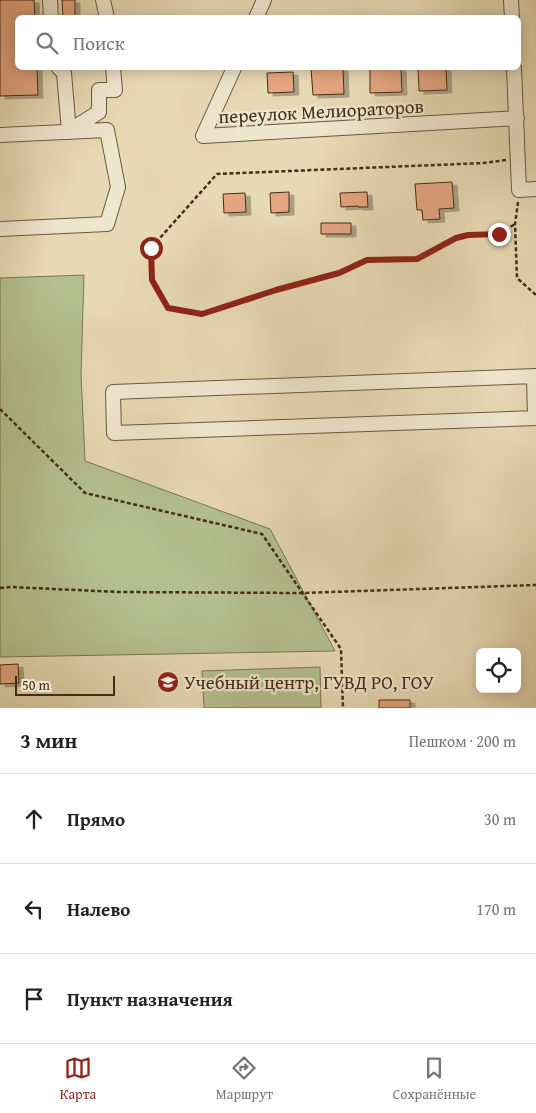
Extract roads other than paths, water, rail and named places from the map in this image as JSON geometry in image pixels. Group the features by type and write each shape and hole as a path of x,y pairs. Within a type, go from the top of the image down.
{"street":[{"path":"50,0 51,15"},
{"path":"103,0 106,15"},
{"path":"257,15 264,0"},
{"path":"511,0 512,15"},
{"path":"61,70 64,73 68,132"},
{"path":"68,132 99,112 99,90 115,90 113,70"},
{"name":"переулок Мелиораторов","path":"233,70 203,136 517,118"},
{"path":"514,70 519,190 536,189"},
{"path":"0,135 108,130 118,187 107,224 0,229"},
{"path":"535,376 536,418 114,433 113,392 535,376"}],"place":[{"name":"Учебный центр, ГУВД РО, ГОУ","path":"168,682"}]}
